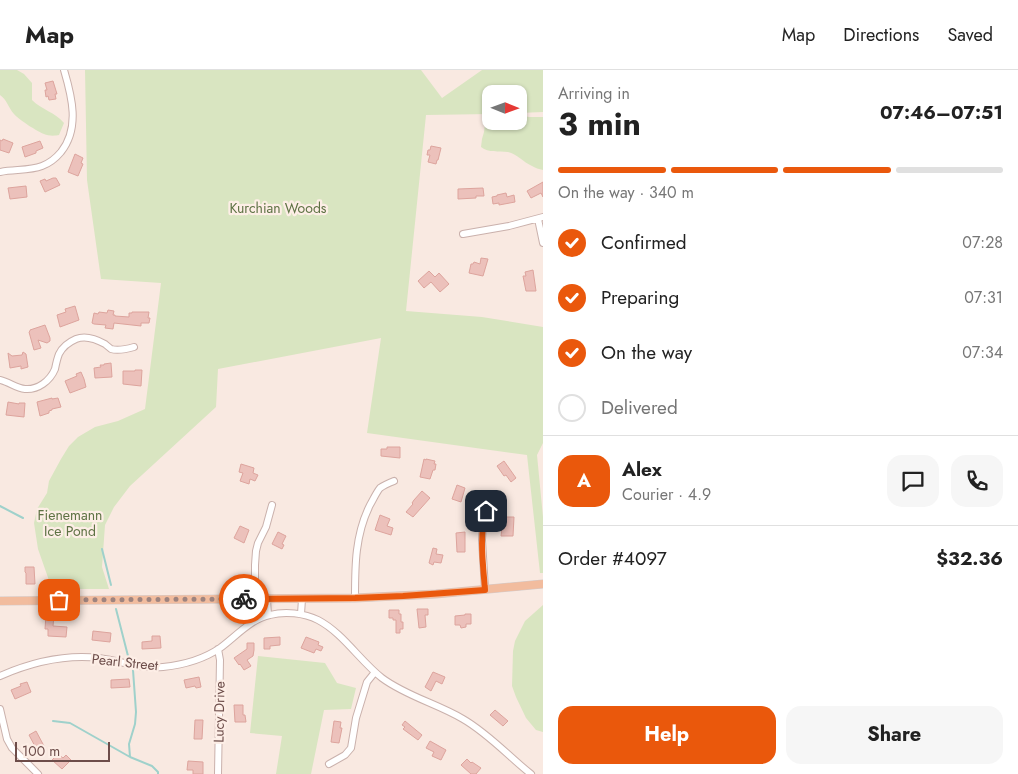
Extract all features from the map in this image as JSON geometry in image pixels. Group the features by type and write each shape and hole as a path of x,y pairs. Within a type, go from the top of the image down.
{"main road":[{"path":"0,600 355,598 485,590 543,584"}],"street":[{"path":"0,172 26,170 42,166 54,159 64,148 71,131 73,116 64,70"},
{"path":"463,234 509,226 540,218 543,242"},
{"path":"0,380 22,389 39,387 51,376 62,349 70,342 80,338 93,339 112,349 120,350 134,347"},
{"path":"355,598 356,555 361,526 368,509 380,489 394,481"},
{"path":"485,590 482,540 483,523 490,499"},
{"path":"255,599 255,553 266,527 272,504"},
{"path":"268,599 268,615"},
{"path":"301,614 302,599"},
{"name":"Pearl Street","path":"0,676 50,659 66,658 99,658 145,667 167,666 199,658 218,649 242,630 268,615 301,614 325,624 388,682 476,728 531,774"},
{"name":"Lucy Drive","path":"218,649 220,660 218,774"},
{"path":"329,764 345,755 351,749 355,724 367,682 375,672"},
{"path":"0,709 7,739 12,748 38,774"}],"green space":[{"path":"0,70 17,70 24,74 32,83 32,100 57,116 64,123 59,135 54,136 41,133 14,114 0,95"},
{"name":"Kurchian Woods","path":"85,70 421,70 442,98 482,70 543,70 543,112 528,113 528,85 482,85 482,114 426,115 406,311 482,317 543,327 543,443 537,455 543,517 543,573 540,573 527,455 367,433 381,338 218,369 216,407 130,486 114,507 105,525 102,567 109,589 52,589 38,549 34,523 37,509 47,493 49,481 61,459 69,446 78,437 95,427 118,421 145,409 161,283 101,279 87,180"},
{"path":"528,117 543,117 543,170 533,167 511,153 484,149 481,147 484,130 528,130"},
{"path":"543,605 543,732 536,730 526,718 512,686 515,641 525,621"},
{"path":"258,656 325,663 337,683 356,688 351,709 324,710 311,774 276,774 282,736 250,733"}],"building":[{"path":"53,81 57,94 55,94 56,99 49,100 48,96 46,97 45,83"},
{"path":"3,139 13,143 9,153 0,150 0,140 2,141"},
{"path":"40,141 43,148 25,157 22,147"},
{"path":"431,146 441,148 436,164 428,162 430,155 427,155"},
{"path":"75,154 83,158 81,163 83,164 78,176 68,172"},
{"path":"56,178 60,185 45,192 40,181"},
{"path":"543,182 543,197 541,193 531,198 527,191"},
{"path":"26,186 27,197 10,199 8,188"},
{"path":"483,188 484,196 458,199 458,189"},
{"path":"506,193 507,197 514,195 515,202 499,205 499,203 493,204 492,197"},
{"path":"481,258 488,259 483,276 469,273 471,264 474,262 480,264"},
{"path":"533,270 536,291 526,291 523,276 526,276 525,272"},
{"path":"429,271 435,277 439,273 449,284 440,292 431,282 424,288 418,281"},
{"path":"75,306 79,320 60,327 57,315 66,312 65,309"},
{"path":"108,310 114,311 113,315 115,316 129,317 129,313 132,312 149,312 149,323 141,323 141,326 114,323 113,329 105,328 106,325 92,323 94,313 107,313"},
{"path":"45,325 50,341 47,343 38,340 41,348 34,350 29,332"},
{"path":"23,352 26,354 28,367 21,369 21,366 10,368 8,353 12,356 22,355"},
{"path":"111,363 112,377 95,378 94,368"},
{"path":"142,370 141,386 123,384 123,371"},
{"path":"81,372 86,387 70,393 65,381 77,376 76,374"},
{"path":"58,398 61,407 52,409 49,413 40,416 37,402"},
{"path":"8,402 25,403 24,417 6,415"},
{"path":"387,447 400,447 400,458 381,456 381,449 387,449"},
{"path":"424,459 435,461 434,464 436,464 430,479 420,477"},
{"path":"504,461 516,478 511,482 497,466"},
{"path":"241,464 254,468 253,473 258,475 255,481 250,479 249,484 240,481 243,473 239,472"},
{"path":"457,485 465,488 461,502 452,499"},
{"path":"422,491 430,498 413,517 406,512"},
{"path":"380,515 390,519 387,526 393,528 391,535 375,530"},
{"path":"505,517 514,517 513,536 501,536"},
{"path":"240,526 249,530 244,543 234,538"},
{"path":"278,532 286,536 282,549 272,544"},
{"path":"465,532 465,552 457,552 456,533"},
{"path":"433,548 437,549 436,554 443,555 441,563 434,562 433,565 429,563"},
{"path":"25,567 34,567 35,584 26,584"},
{"path":"417,609 428,609 428,615 425,615 426,627 419,628"},
{"path":"389,610 399,610 399,614 401,614 403,629 400,629 400,633 396,633 396,620 389,618"},
{"path":"471,614 471,624 466,624 466,627 461,628 460,625 455,625 455,616"},
{"path":"46,615 54,616 53,626 67,627 66,637 48,636 48,629 45,629"},
{"path":"93,631 111,633 110,642 92,640"},
{"path":"152,636 160,636 161,648 142,649 142,642 152,641"},
{"path":"280,637 280,645 264,649 264,638"},
{"path":"306,637 319,642 318,645 323,647 321,651 316,649 314,653 301,648"},
{"path":"247,643 254,643 254,650 253,656 247,660 251,666 244,670 234,658 247,649"},
{"path":"433,672 445,677 442,684 436,681 431,691 425,687"},
{"path":"199,677 201,687 186,688 184,680"},
{"path":"129,679 130,687 111,688 111,680"},
{"path":"27,682 31,692 15,699 11,690"},
{"path":"234,705 243,705 243,715 245,715 246,722 235,722"},
{"path":"495,710 508,721 503,726 490,715"},
{"path":"195,720 203,720 202,739 194,739"},
{"path":"334,721 341,722 340,728 342,728 339,743 331,742"},
{"path":"405,721 422,735 418,740 403,729 405,727 402,725"},
{"path":"36,731 44,746 37,750 29,735"},
{"path":"430,741 446,750 441,760 432,756 434,752 426,748"},
{"path":"58,754 63,758 66,755 71,760 62,769 52,760"},
{"path":"467,759 481,768 476,774 471,774 461,765"},
{"path":"188,761 203,762 203,774 193,774 193,770 187,770"}],"waterway":[{"path":"0,506 23,518"},
{"path":"102,549 111,585"},
{"path":"116,609 128,656"},
{"path":"130,757 129,744 135,724 136,712 133,670"},
{"path":"53,721 70,723 130,757 152,766 158,774"}],"way so far":[{"path":"59,600 244,599"}],"route":[{"path":"244,599 355,598 485,590 482,540 486,511"}],"park label":[{"name":"Fienemann Ice Pond","path":"70,524"}]}
